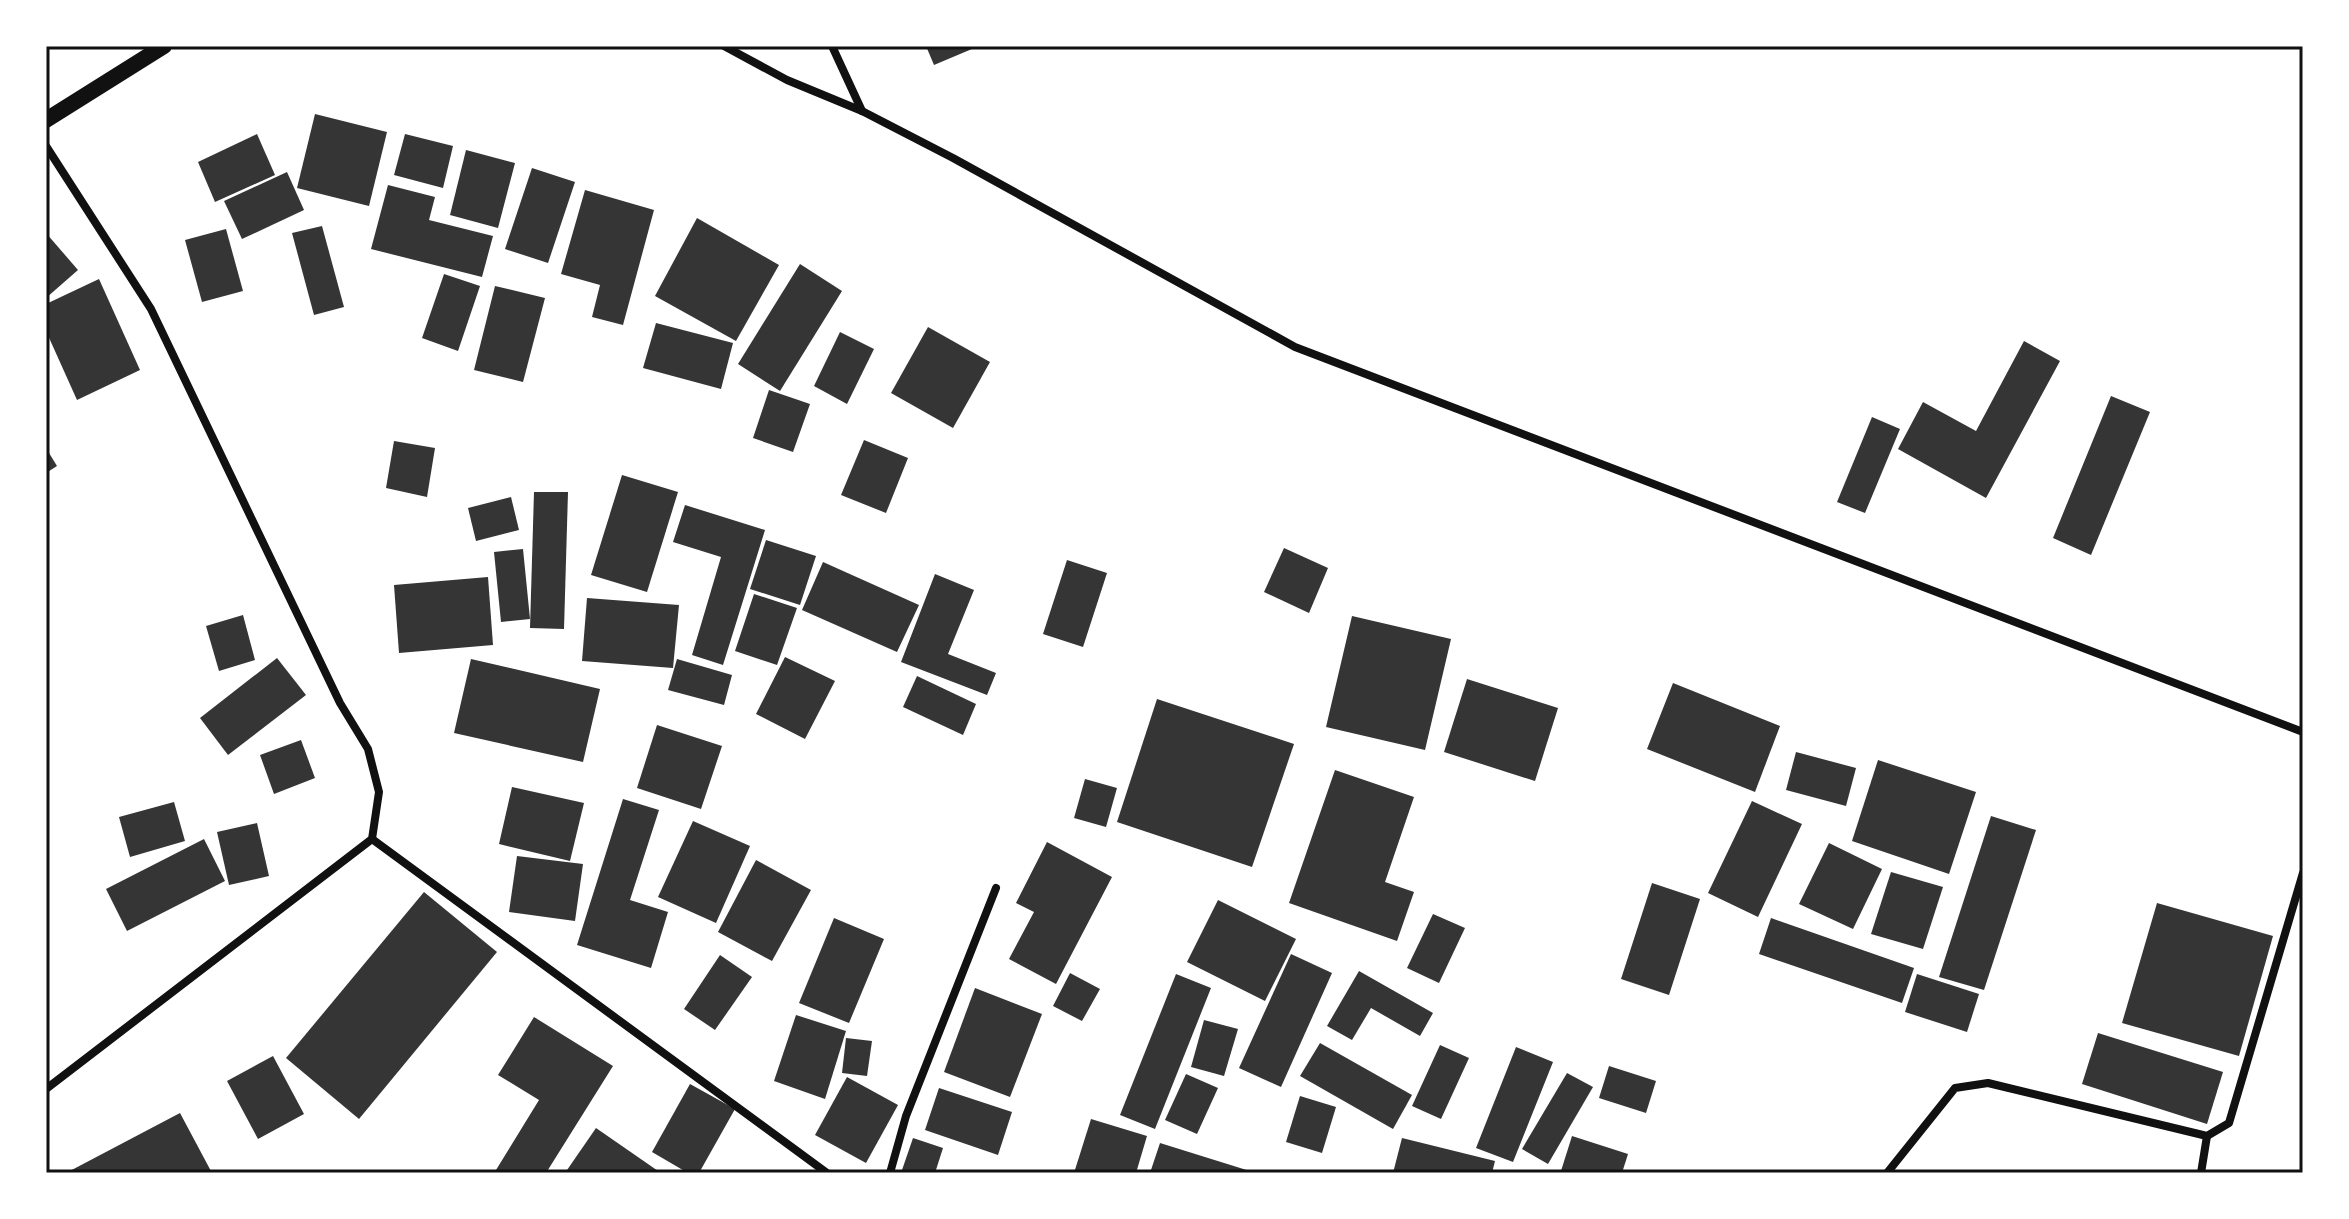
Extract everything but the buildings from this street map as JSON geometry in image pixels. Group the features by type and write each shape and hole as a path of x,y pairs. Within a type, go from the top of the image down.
{"main road":[{"path":"46,120 164,46"}],"street":[{"path":"724,46 787,80 862,111 953,158 1295,347 2303,732"},
{"path":"832,46 862,111"},
{"path":"46,146 151,309 340,703 368,749 379,792 372,839 46,1089"},
{"path":"372,839 827,1173"},
{"path":"1887,1173 1955,1088 1988,1083 2207,1136 2229,1123 2303,873"},
{"path":"890,1173 906,1116 996,888"},
{"path":"2201,1173 2207,1136"}]}
